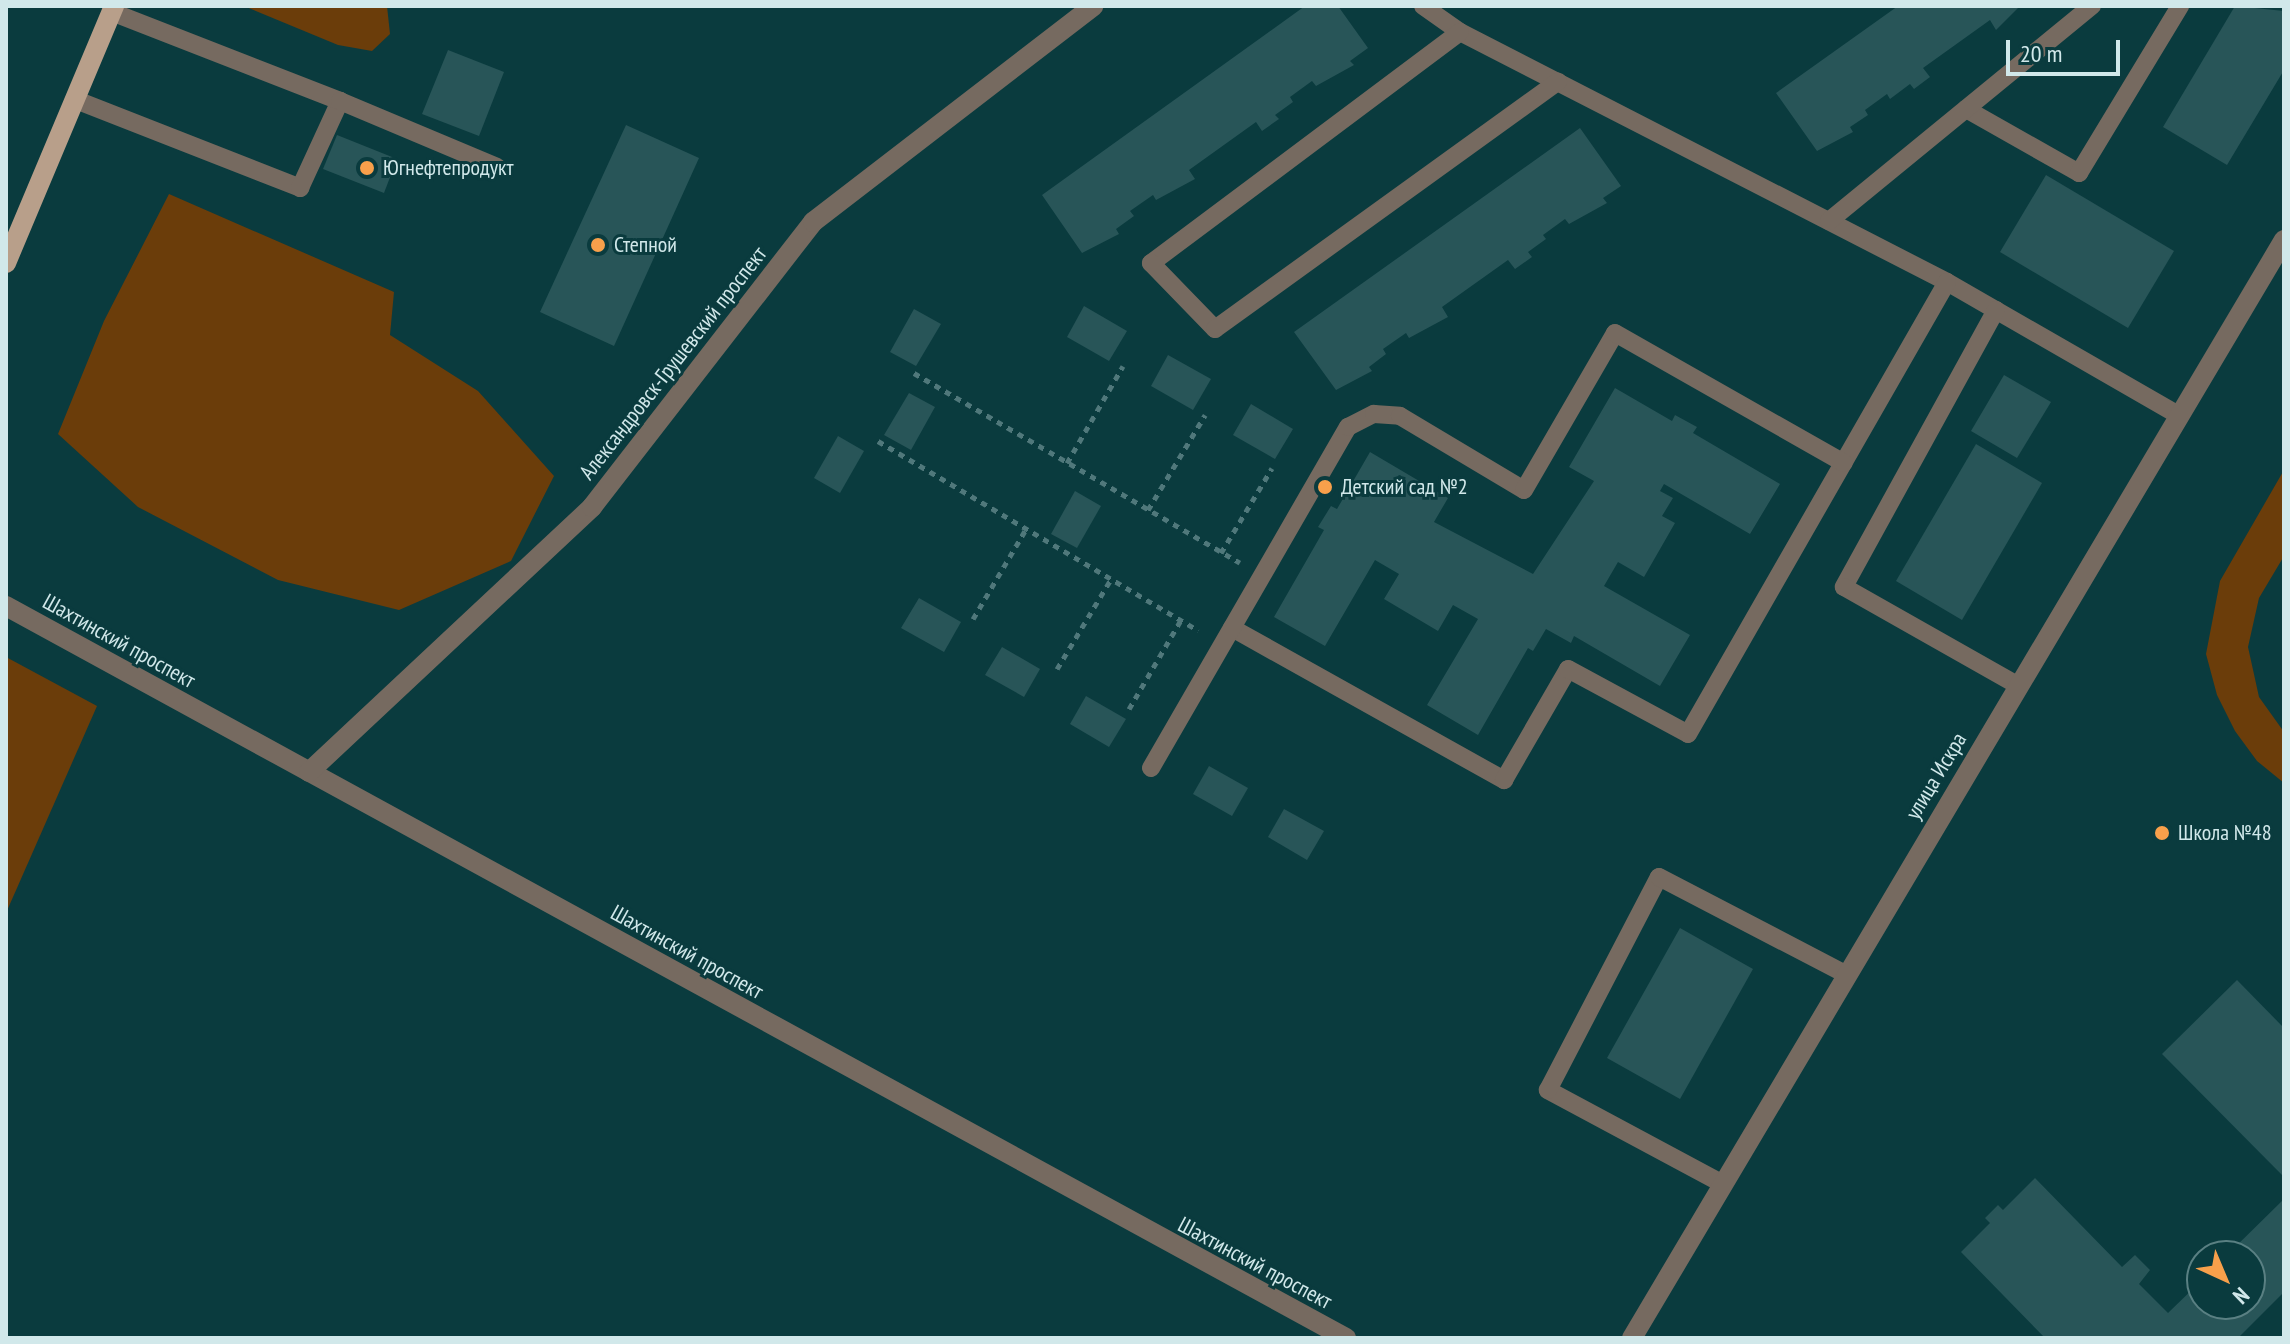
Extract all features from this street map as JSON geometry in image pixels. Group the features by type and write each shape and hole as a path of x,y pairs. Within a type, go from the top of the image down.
{"main road":[{"path":"6,263 113,9"}],"street":[{"name":"Александровск-Грушевский проспект","path":"309,772 592,507 813,222 1093,6"},
{"name":"улица Искра","path":"1632,1338 2177,414 2284,240"},
{"name":"Шахтинский проспект","path":"6,606 1346,1338"}],"lane":[{"path":"1423,6 1460,32 1947,282 2177,414"},
{"path":"1829,221 2092,6"},
{"path":"1966,109 2079,173 2180,6"},
{"path":"113,9 497,167"},
{"path":"1460,32 1151,263 1215,329 1558,82"},
{"path":"76,100 300,188 340,101"},
{"path":"1228,636 1504,780 1568,669 1688,734 1947,282"},
{"path":"1996,310 1844,587 2017,685"},
{"path":"1151,768 1348,427 1374,414 1400,416 1524,490 1615,333 1844,463"},
{"path":"1723,1184 1548,1090 1659,877 1847,975"}],"path":[{"path":"1067,463 1123,366"},
{"path":"914,373 1262,576"},
{"path":"1148,510 1205,415"},
{"path":"878,441 1181,620 1228,636"},
{"path":"1221,553 1272,468"},
{"path":"973,619 1026,529"},
{"path":"1057,669 1111,579"},
{"path":"1129,709 1181,620"}],"shaded area":[{"path":"244,6 387,6 390,34 372,51 338,45"},
{"path":"169,194 394,292 390,335 478,391 554,476 511,561 399,610 278,580 138,507 58,434 104,321"},
{"path":"2284,470 2284,556 2259,598 2248,647 2259,697 2284,732 2284,783 2257,761 2235,731 2217,695 2206,654 2220,581"},
{"path":"6,657 97,706 6,913"}],"building":[{"path":"1305,6 1338,6 1368,48 1350,61 1354,65 1316,86 1312,81 1290,97 1293,102 1275,115 1279,119 1262,131 1256,122 1189,170 1195,179 1156,200 1153,195 1130,211 1134,216 1116,229 1119,234 1082,253 1042,195"},
{"path":"1898,6 2020,6 1996,30 1990,20 1923,68 1930,77 1914,89 1910,84 1890,99 1887,94 1865,110 1868,115 1850,127 1853,132 1817,151 1776,93"},
{"path":"2235,6 2284,11 2284,70 2227,165 2163,127"},
{"path":"448,50 504,72 479,136 422,114"},
{"path":"626,125 699,158 614,346 540,312"},
{"path":"1580,128 1621,186 1603,198 1607,203 1569,224 1565,219 1543,235 1546,239 1528,252 1532,257 1515,269 1508,260 1442,307 1448,317 1409,338 1406,333 1383,349 1386,354 1369,367 1372,371 1336,390 1294,332"},
{"path":"337,135 397,159 384,193 323,169"},
{"path":"2046,175 2174,251 2128,328 2000,252"},
{"path":"1084,306 1127,331 1109,361 1067,337"},
{"path":"914,309 941,324 916,366 890,352"},
{"path":"1168,355 1211,379 1193,410 1151,386"},
{"path":"2004,375 2051,402 2017,458 1971,431"},
{"path":"1615,388 1672,421 1675,415 1697,427 1693,433 1780,484 1750,534 1664,484 1660,491 1673,498 1662,516 1675,523 1644,577 1618,562 1604,586 1690,635 1660,686 1574,636 1571,643 1546,629 1533,651 1528,648 1478,735 1427,705 1478,619 1453,605 1438,631 1384,599 1399,574 1375,560 1325,646 1274,617 1324,530 1318,527 1331,506 1337,509 1370,452 1448,498 1434,522 1533,574 1594,481 1569,467"},
{"path":"909,393 935,407 911,450 884,435"},
{"path":"1251,404 1293,429 1275,459 1233,435"},
{"path":"838,436 864,451 840,493 814,478"},
{"path":"1976,444 2042,483 1962,620 1896,581"},
{"path":"1075,491 1101,506 1077,548 1051,534"},
{"path":"919,598 961,622 944,652 901,628"},
{"path":"1002,647 1040,669 1024,697 985,675"},
{"path":"1086,696 1126,719 1109,747 1070,724"},
{"path":"1209,766 1248,788 1232,816 1193,794"},
{"path":"1284,809 1324,831 1307,860 1268,837"},
{"path":"1680,928 1753,969 1680,1099 1607,1058"},
{"path":"2237,980 2284,1028 2284,1177 2162,1054"},
{"path":"2035,1178 2122,1267 2135,1255 2150,1270 2139,1284 2168,1313 2186,1296 2186,1320 2256,1320 2238,1338 2045,1338 1961,1252 1990,1223 1985,1218 1998,1205 2003,1210"},
{"path":"2284,1199 2284,1292 2266,1310 2266,1240 2242,1240"}],"place":[{"name":"Югнефтепродукт","path":"367,168"},
{"name":"Степной","path":"598,245"},
{"name":"Детский сад №2","path":"1325,487"},
{"name":"Школа №48","path":"2162,833"}]}
